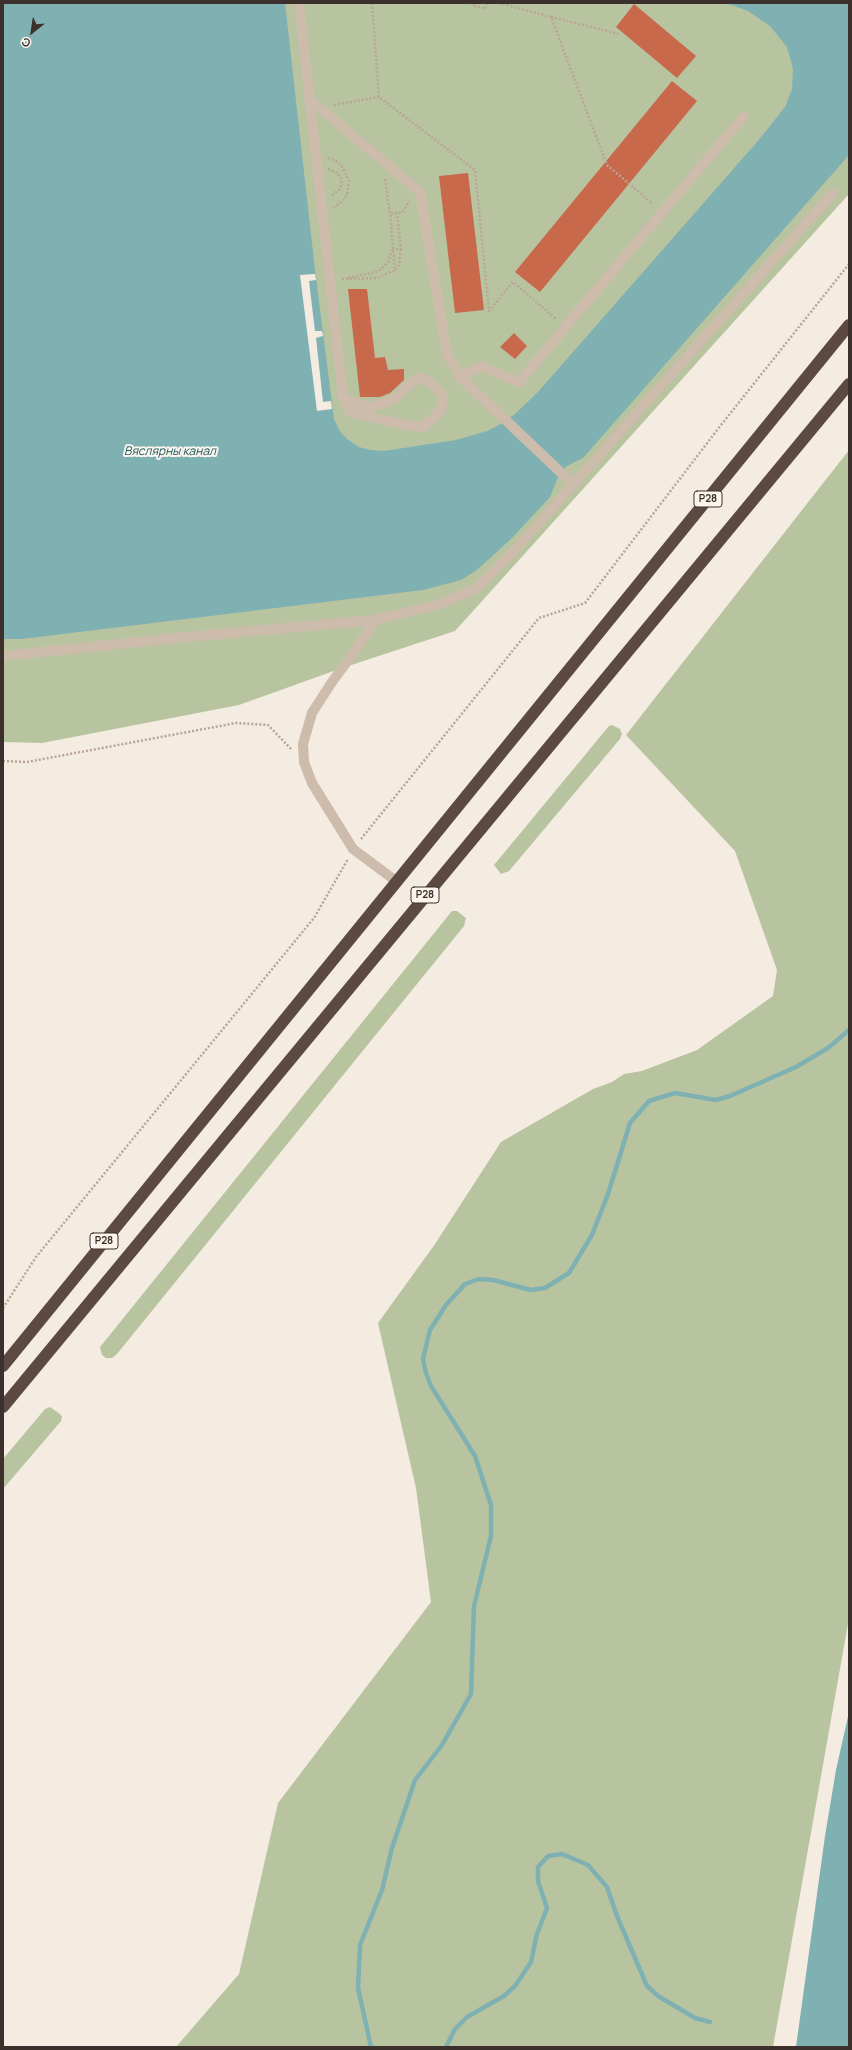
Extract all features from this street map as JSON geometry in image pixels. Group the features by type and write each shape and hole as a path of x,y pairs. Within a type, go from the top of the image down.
{"highway":[{"name":"Р28","path":"3,1366 849,325"},
{"name":"Р28","path":"3,1407 849,384"},
{"path":"3,1360 24,1340"}],"lane":[{"path":"298,3 343,398 350,412 405,425 424,427 440,410 443,396 434,386 422,378 412,382 394,399 370,408 343,398"},
{"path":"309,99 420,192 447,354 460,377 571,483"},
{"path":"460,377 481,366 519,382 743,117"},
{"path":"3,656 186,637 375,620 440,604 477,588 516,549 571,483 833,194"},
{"path":"375,620 312,713 303,744 304,762 312,783 353,849 396,881"}],"path":[{"path":"372,3 379,97"},
{"path":"472,3 485,9 486,3"},
{"path":"499,3 620,34"},
{"path":"551,16 606,165 663,212"},
{"path":"319,108 379,97 475,170 489,311 513,282 565,327"},
{"path":"327,176 324,158 338,162 347,174 349,181 347,195 343,201 331,209 330,203"},
{"path":"326,169 338,173 342,181 340,189 337,193 329,196 328,189"},
{"path":"390,180 385,176 395,270"},
{"path":"390,214 403,212 409,202 407,196"},
{"path":"392,249 388,262 379,271 339,279 377,278 395,270 399,265 401,249 397,213"},
{"path":"392,249 401,249"},
{"path":"3,1308 36,1256 314,918 353,849 539,618 585,603 721,425 849,264"},
{"path":"3,761 27,762 236,723 268,725 304,762"}],"green space":[{"path":"3,3 849,3 849,194 455,631 342,668 239,705 42,743 3,742"},
{"path":"849,450 849,1618 773,2047 176,2047 239,1974 278,1803 431,1602 416,1488 378,1323 435,1244 501,1142 593,1089 612,1082 624,1074 642,1071 697,1050 773,996 777,970 735,851 626,735"},
{"path":"612,725 620,729 622,734 620,739 509,871 501,874 494,865 609,726"},
{"path":"452,911 457,911 466,918 464,926 117,1354 112,1358 106,1358 102,1355 100,1347"},
{"path":"50,1407 60,1414 62,1417 61,1421 3,1489 3,1459 45,1409"}],"water":[{"name":"Вяслярны канал","path":"3,3 285,3 315,270 334,419 339,430 347,439 359,447 370,450 384,451 456,440 487,431 515,414 537,393 757,142 785,107 792,89 793,69 787,47 770,26 748,11 726,3 849,3 849,155 583,458 567,466 559,475 550,497 511,539 477,570 461,580 423,590 22,639 5,639 3,638"},
{"path":"849,1712 849,2047 796,2047 825,1836 836,1770"}],"pier":[{"path":"315,274 316,280 309,281 315,331 322,331 323,336 316,338 323,402 331,401 332,409 317,411 300,275"}],"building":[{"path":"634,4 696,56 677,78 616,27"},
{"path":"672,81 697,101 540,292 515,272"},
{"path":"468,173 484,310 455,313 439,176"},
{"path":"348,289 367,289 375,358 385,357 388,370 404,369 404,380 390,393 380,397 360,397"},
{"path":"514,333 527,346 515,359 500,347"}],"waterway":[{"path":"371,2047 358,1988 360,1945 382,1890 392,1848 415,1780 442,1745 471,1694 474,1606 491,1536 491,1505 475,1456 431,1386 426,1373 423,1359 430,1330 446,1305 465,1284 479,1279 493,1280 531,1290 545,1288 569,1273 592,1235 608,1194 630,1123 649,1101 675,1093 716,1100 730,1096 796,1067 828,1048 849,1030"},
{"path":"446,2047 455,2029 467,2017 504,1996 515,1986 531,1962 537,1934 547,1908 538,1881 538,1867 548,1856 562,1854 588,1865 607,1887 617,1916 647,1986 658,1996 695,2018 710,2022"}]}
